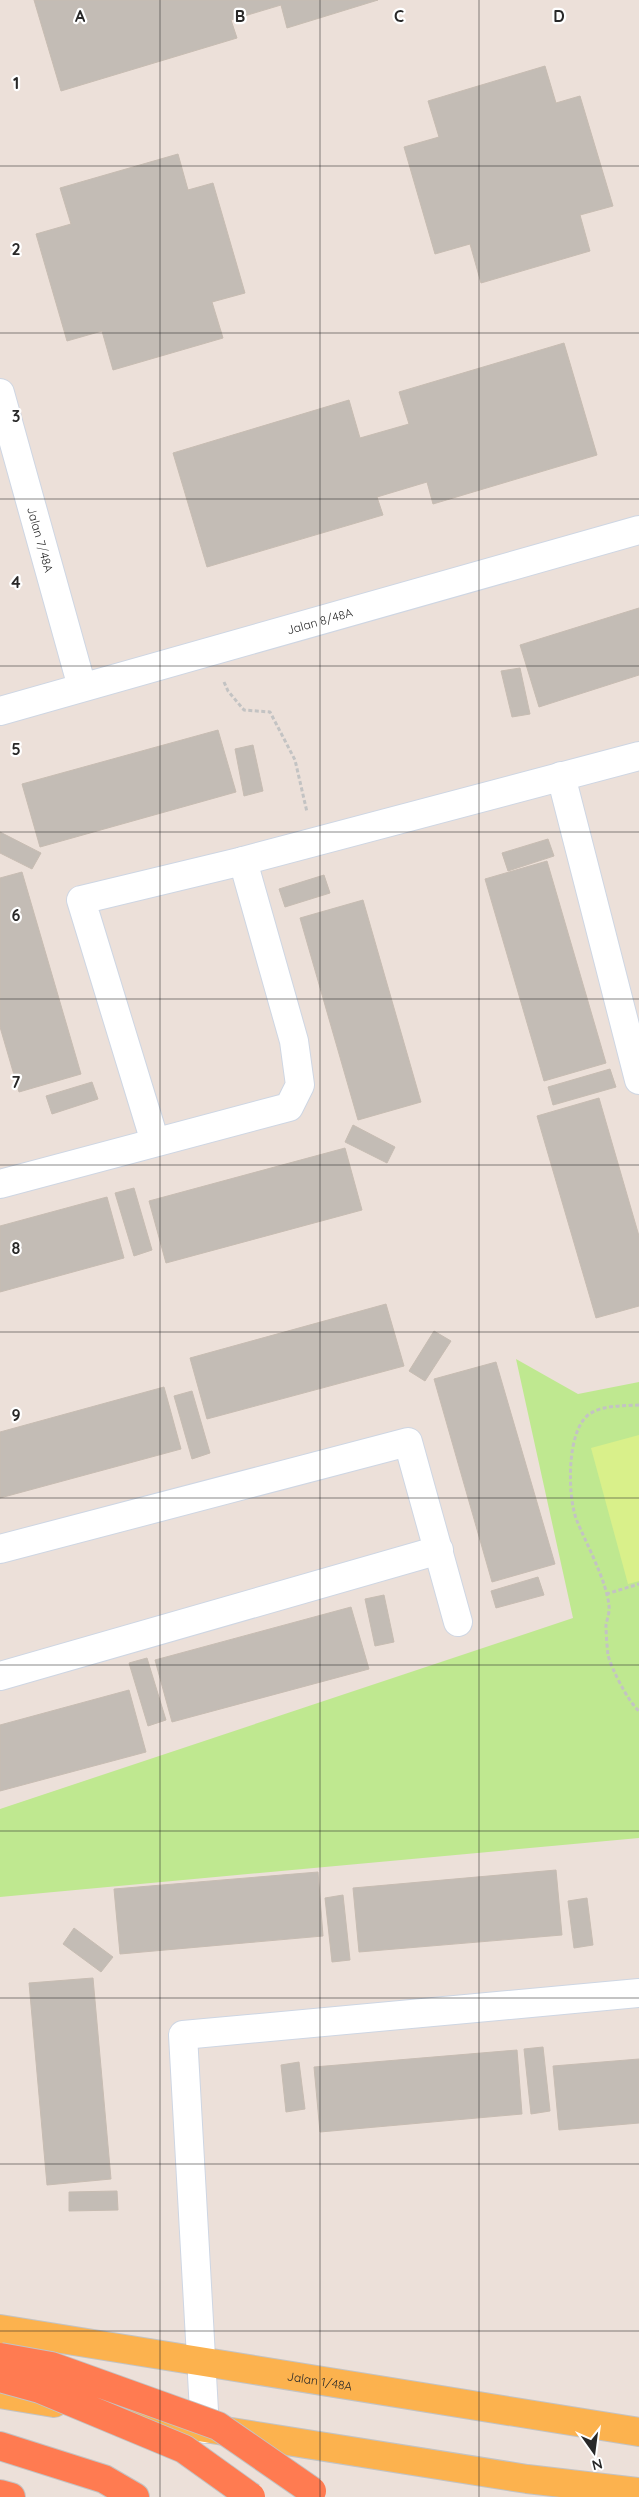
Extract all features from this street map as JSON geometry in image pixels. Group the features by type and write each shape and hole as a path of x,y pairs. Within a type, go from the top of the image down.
{"highway":[{"path":"0,2357 51,2366 218,2426 318,2497"},
{"path":"0,2378 40,2389 184,2449 251,2497"},
{"path":"0,2446 104,2479 135,2497"},
{"path":"0,2494 11,2497"}],"main road":[{"name":"Jalan 1/48A","path":"0,2329 639,2432"},
{"path":"0,2394 205,2429 527,2479 639,2492"}],"street":[{"name":"Jalan 7/48A","path":"0,393 82,687"},
{"name":"Jalan 8/48A","path":"0,711 639,530"},
{"path":"155,1142 81,900 243,861 639,756"},
{"path":"561,776 639,1080"},
{"path":"0,1184 290,1107 300,1085 294,1042 243,861"},
{"path":"0,1549 408,1442 458,1622"},
{"path":"0,1676 439,1550"},
{"path":"205,2429 203,2363 183,2035 639,1993"}],"path":[{"path":"211,651 228,691 244,710 270,712 295,760 314,842"},
{"path":"639,1405 609,1407 590,1413 578,1427 572,1448 572,1489 576,1518 590,1549 609,1606 606,1624 608,1656 632,1704 639,1711"},
{"path":"606,1594 639,1584"}],"green space":[{"path":"516,1359 578,1394 639,1382 639,1838 0,1897 0,1809 573,1618"},
{"path":"639,1435 639,1581 628,1584 591,1448"}],"building":[{"path":"34,0 378,0 287,28 281,5 231,20 237,38 61,91"},
{"path":"545,66 556,103 580,96 613,206 580,215 590,251 481,283 470,244 435,254 404,147 439,137 428,101"},
{"path":"178,154 188,190 213,183 245,293 212,302 223,338 113,370 102,331 67,341 36,234 71,224 60,188"},
{"path":"564,343 597,455 433,504 427,482 377,497 383,515 207,567 173,453 349,400 360,438 409,424 399,392"},
{"path":"639,608 639,675 539,707 520,645"},
{"path":"520,668 530,714 512,717 501,671"},
{"path":"218,730 236,792 40,847 22,784"},
{"path":"253,745 263,791 244,796 235,749"},
{"path":"0,832 41,853 32,869 0,853"},
{"path":"548,839 554,856 508,871 502,853"},
{"path":"547,861 606,1063 544,1081 485,879"},
{"path":"22,872 81,1074 19,1092 0,1027 0,878"},
{"path":"324,875 330,893 285,907 279,889"},
{"path":"363,900 421,1102 358,1120 300,918"},
{"path":"610,1069 616,1087 553,1105 548,1087"},
{"path":"92,1082 98,1099 52,1114 46,1096"},
{"path":"599,1098 639,1236 639,1306 596,1318 537,1116"},
{"path":"353,1125 395,1147 387,1163 345,1142"},
{"path":"345,1148 362,1210 166,1263 149,1201"},
{"path":"134,1188 152,1250 134,1256 115,1193"},
{"path":"107,1197 124,1258 0,1292 0,1226"},
{"path":"386,1304 404,1366 207,1419 190,1358"},
{"path":"434,1331 451,1341 425,1381 409,1371"},
{"path":"496,1362 555,1564 492,1582 434,1379"},
{"path":"164,1387 181,1449 0,1498 0,1432"},
{"path":"192,1391 210,1453 192,1459 174,1396"},
{"path":"538,1577 544,1595 496,1608 491,1591"},
{"path":"384,1595 394,1642 375,1646 365,1599"},
{"path":"351,1607 369,1669 172,1722 155,1660"},
{"path":"147,1658 166,1720 148,1726 129,1663"},
{"path":"129,1690 146,1752 0,1791 0,1725"},
{"path":"556,1870 562,1935 359,1952 353,1888"},
{"path":"318,1872 323,1936 120,1954 114,1889"},
{"path":"343,1895 350,1960 332,1962 325,1898"},
{"path":"587,1898 593,1945 574,1948 568,1901"},
{"path":"74,1928 113,1957 101,1972 63,1944"},
{"path":"93,1978 111,2179 47,2185 29,1983"},
{"path":"543,2047 550,2111 531,2114 524,2049"},
{"path":"517,2050 522,2114 320,2132 314,2067"},
{"path":"639,2059 639,2123 559,2130 553,2066"},
{"path":"299,2062 305,2109 286,2112 281,2065"},
{"path":"117,2191 118,2210 69,2211 69,2192"}]}
